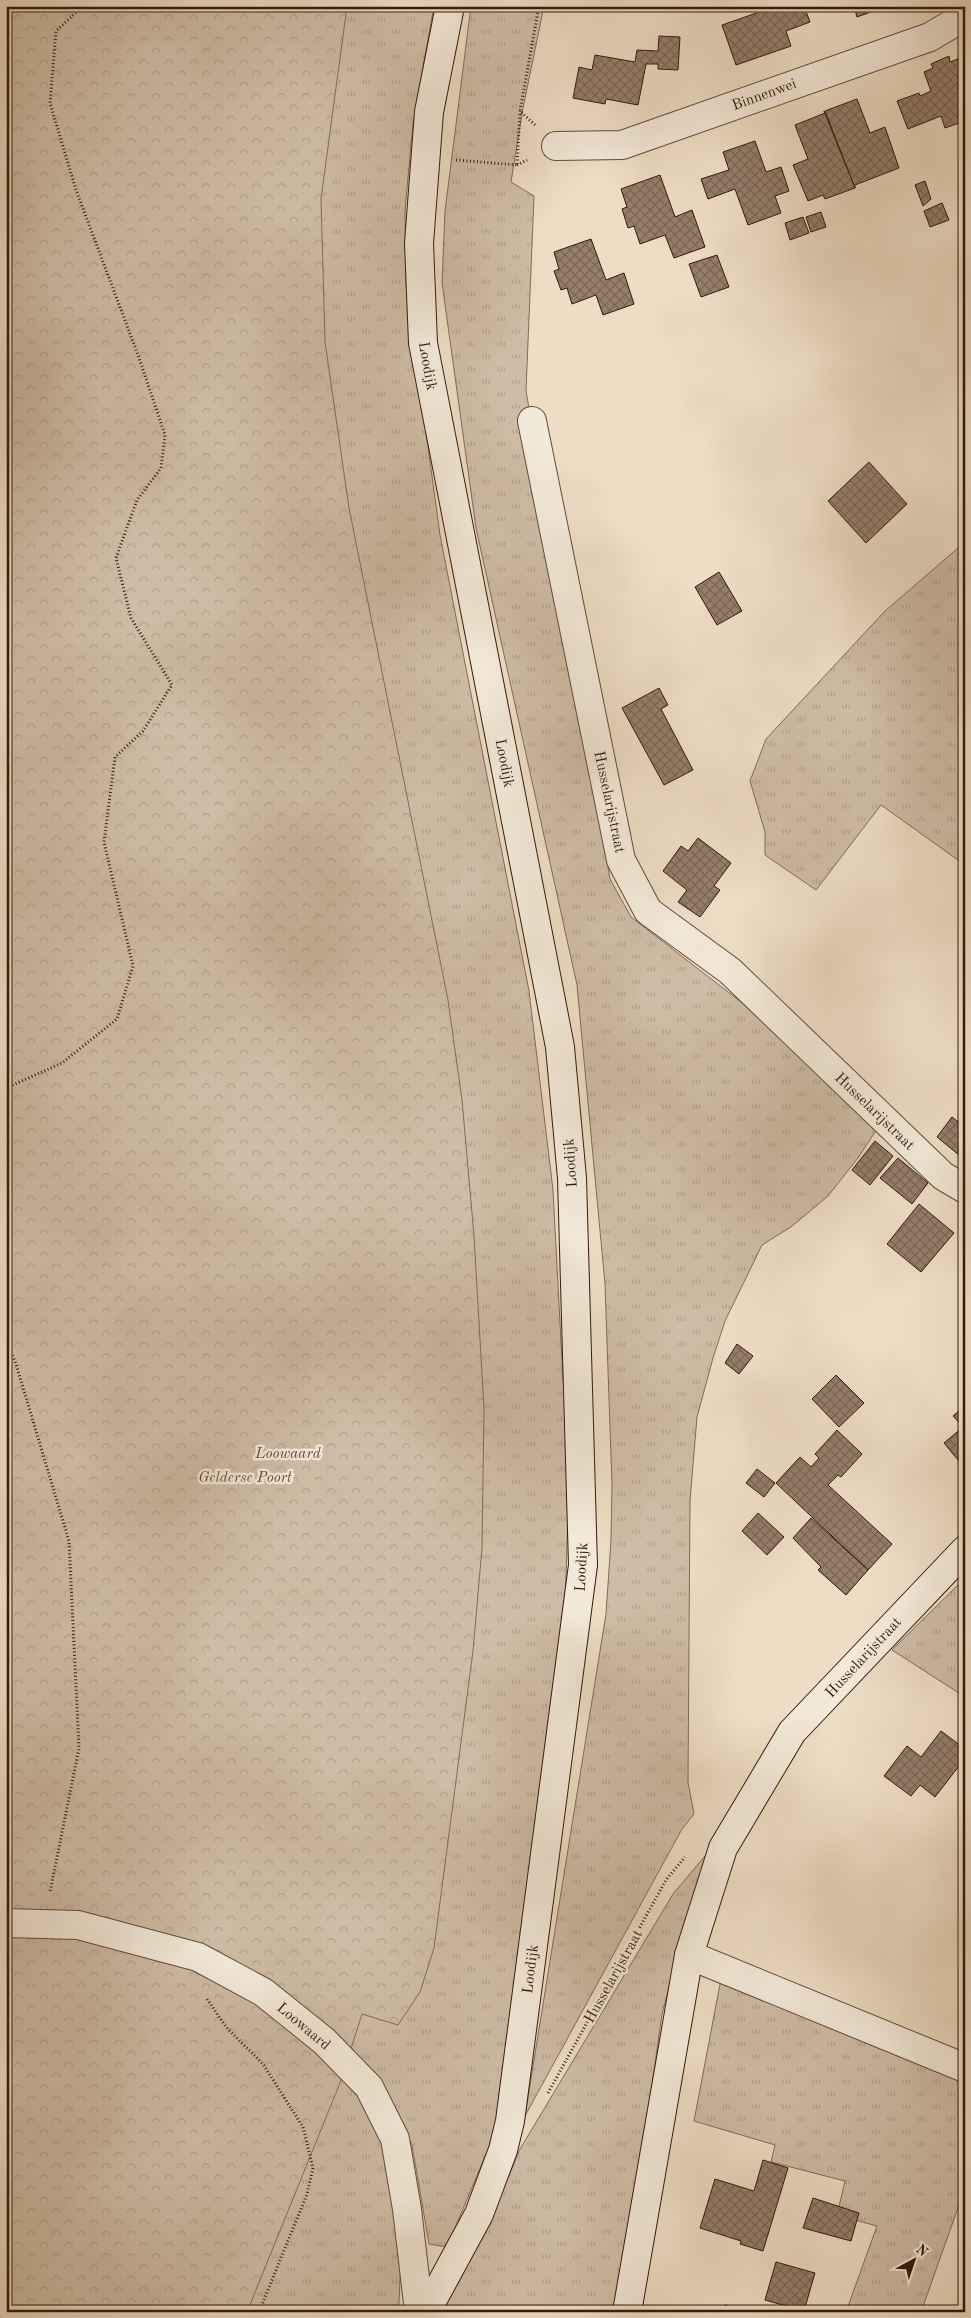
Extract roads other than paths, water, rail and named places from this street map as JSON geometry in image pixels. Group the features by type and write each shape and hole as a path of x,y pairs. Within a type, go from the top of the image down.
{"street":[{"name":"Loodijk","path":"426,2312 479,2214 503,2150 510,2121 583,1565 572,1178 560,1047 423,344 419,243 429,112 450,6"},
{"name":"Binnenwei","path":"556,146 622,144 930,37 965,16"},
{"name":"Husselarijstraat","path":"532,421 621,860 648,912 730,971 943,1176 965,1189"},
{"name":"Husselarijstraat","path":"626,2312 689,1955 723,1848 792,1732 965,1550"},
{"name":"Loowaard","path":"6,1923 78,1925 198,1957 263,1992 324,2041 369,2087 395,2139 407,2209 419,2312"},
{"path":"689,1955 965,2068"}],"park label":[{"name":"Gelderse Poort","path":"245,1477"}]}
